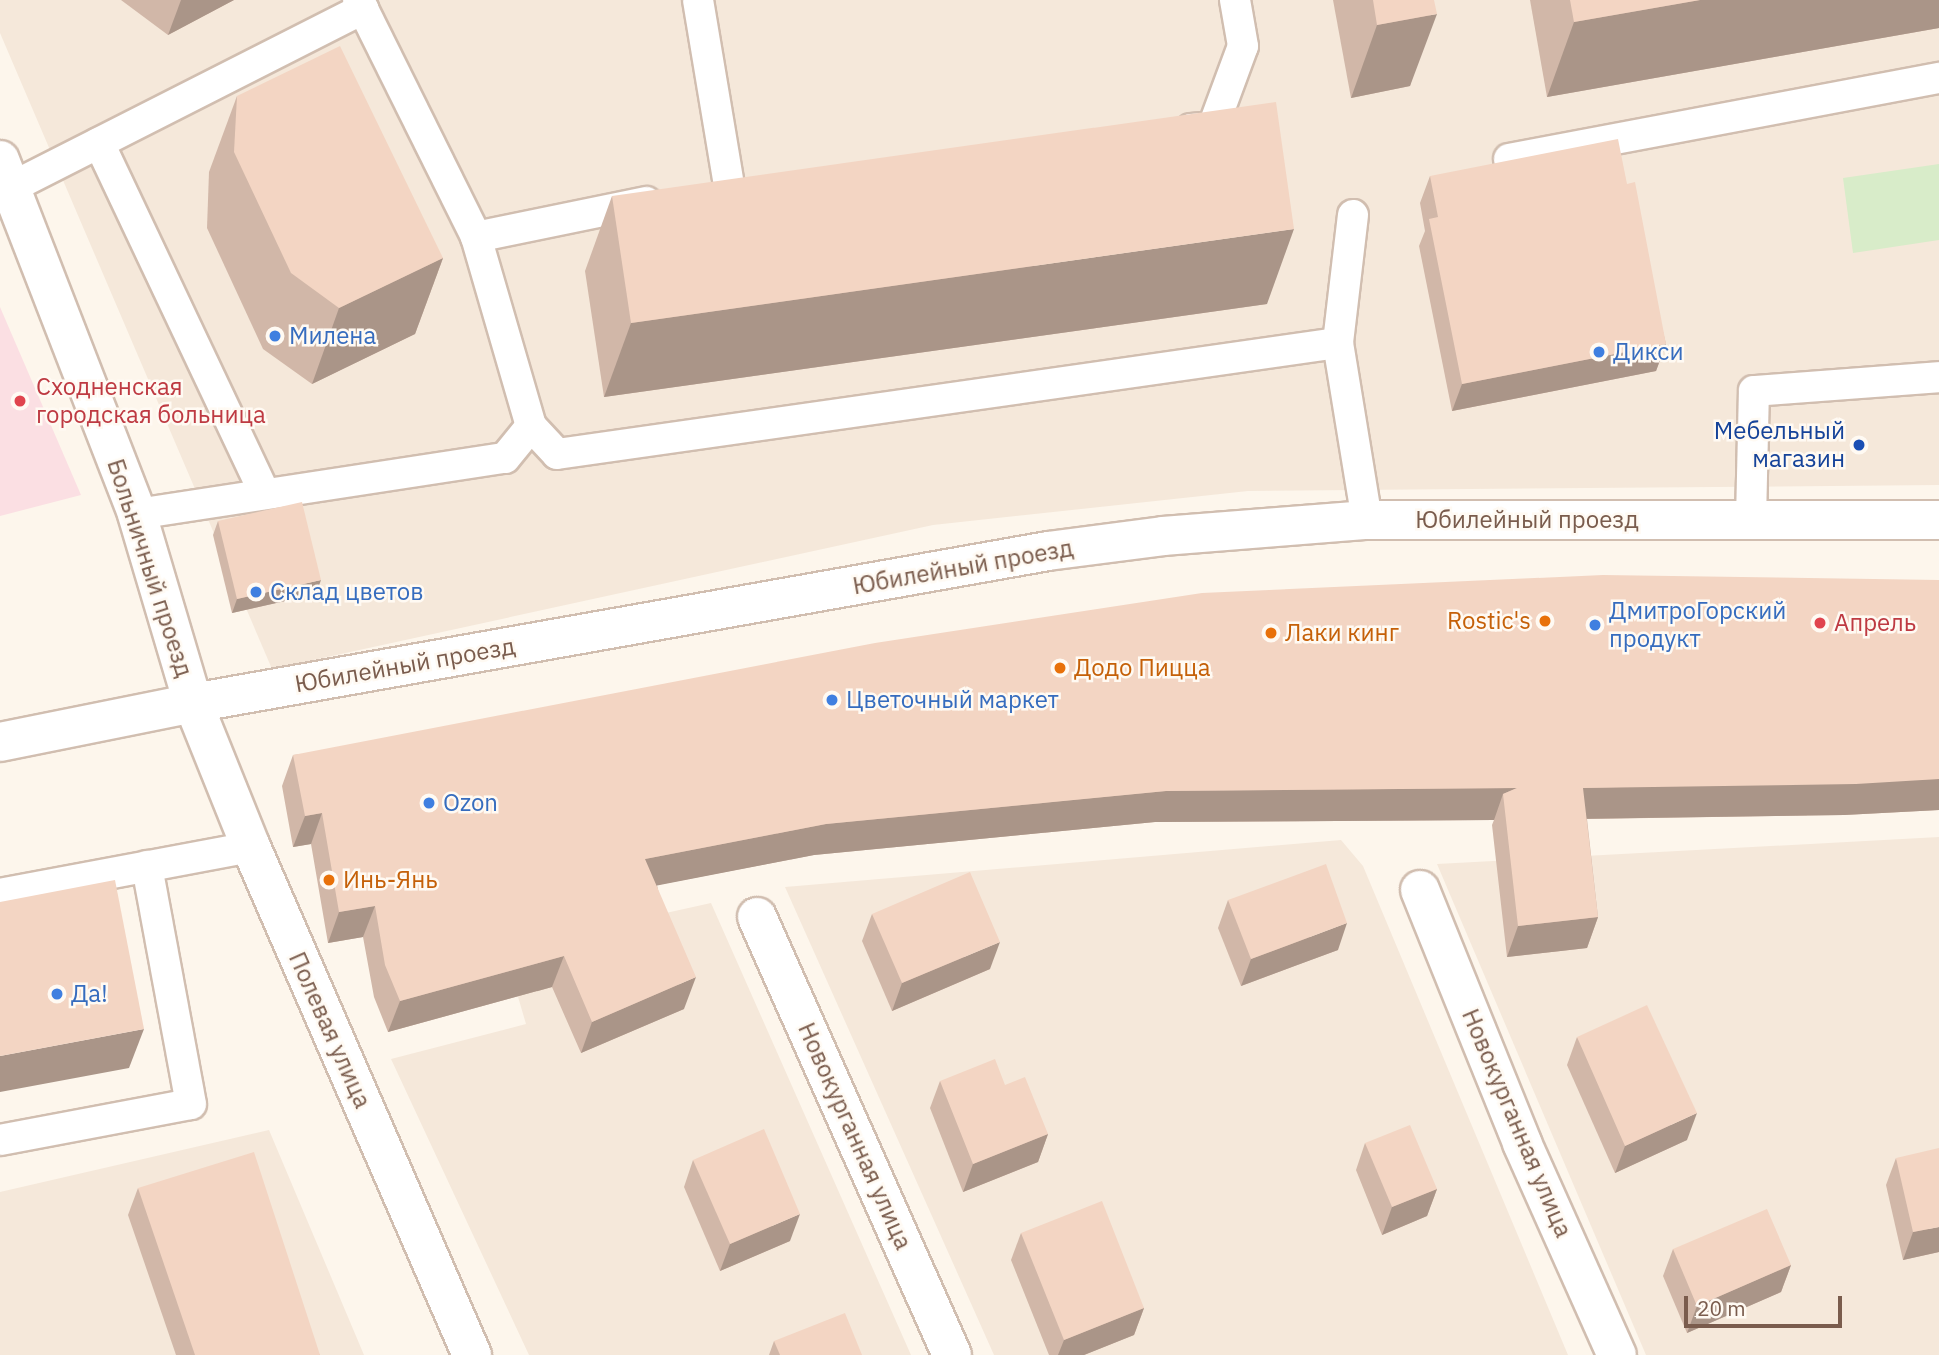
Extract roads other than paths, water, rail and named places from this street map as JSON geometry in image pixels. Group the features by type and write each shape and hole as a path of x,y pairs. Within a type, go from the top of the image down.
{"street":[{"name":"Больничный проезд","path":"6,174 137,514 193,703"},
{"name":"Юбилейный проезд","path":"0,742 193,703 1048,551 1163,536 1367,520 1939,520"},
{"name":"Полевая улица","path":"193,703 250,847 472,1355"},
{"name":"Новокурганная улица","path":"1420,890 1522,1143 1617,1355"},
{"name":"Новокурганная улица","path":"757,916 952,1355"}],"lane":[{"path":"476,237 716,188 698,0"},
{"path":"1158,133 1213,127 1243,46 1235,0"},
{"path":"6,174 99,143 360,4 476,237 531,426 557,454 1338,343"},
{"path":"1508,159 1939,78"},
{"path":"99,143 265,494"},
{"path":"1353,215 1338,343 1367,520"},
{"path":"1751,520 1754,391 1939,377"},
{"path":"137,514 505,458 531,426"},
{"path":"0,894 250,847"},
{"path":"0,1140 191,1104 147,866"}],"place":[{"name":"Милена","path":"275,336"},
{"name":"Дикси","path":"1599,352"},
{"name":"Сходненская городская больница","path":"20,401"},
{"name":"Мебельный магазин","path":"1859,445"},
{"name":"Склад цветов","path":"256,592"},
{"name":"Rostic's","path":"1545,621"},
{"name":"Апрель","path":"1820,623"},
{"name":"ДмитроГорский продукт","path":"1595,625"},
{"name":"Лаки кинг","path":"1271,633"},
{"name":"Додо Пицца","path":"1060,668"},
{"name":"Цветочный маркет","path":"832,700"},
{"name":"Ozon","path":"429,803"},
{"name":"Инь-Янь","path":"329,880"},
{"name":"Да!","path":"57,994"}]}
